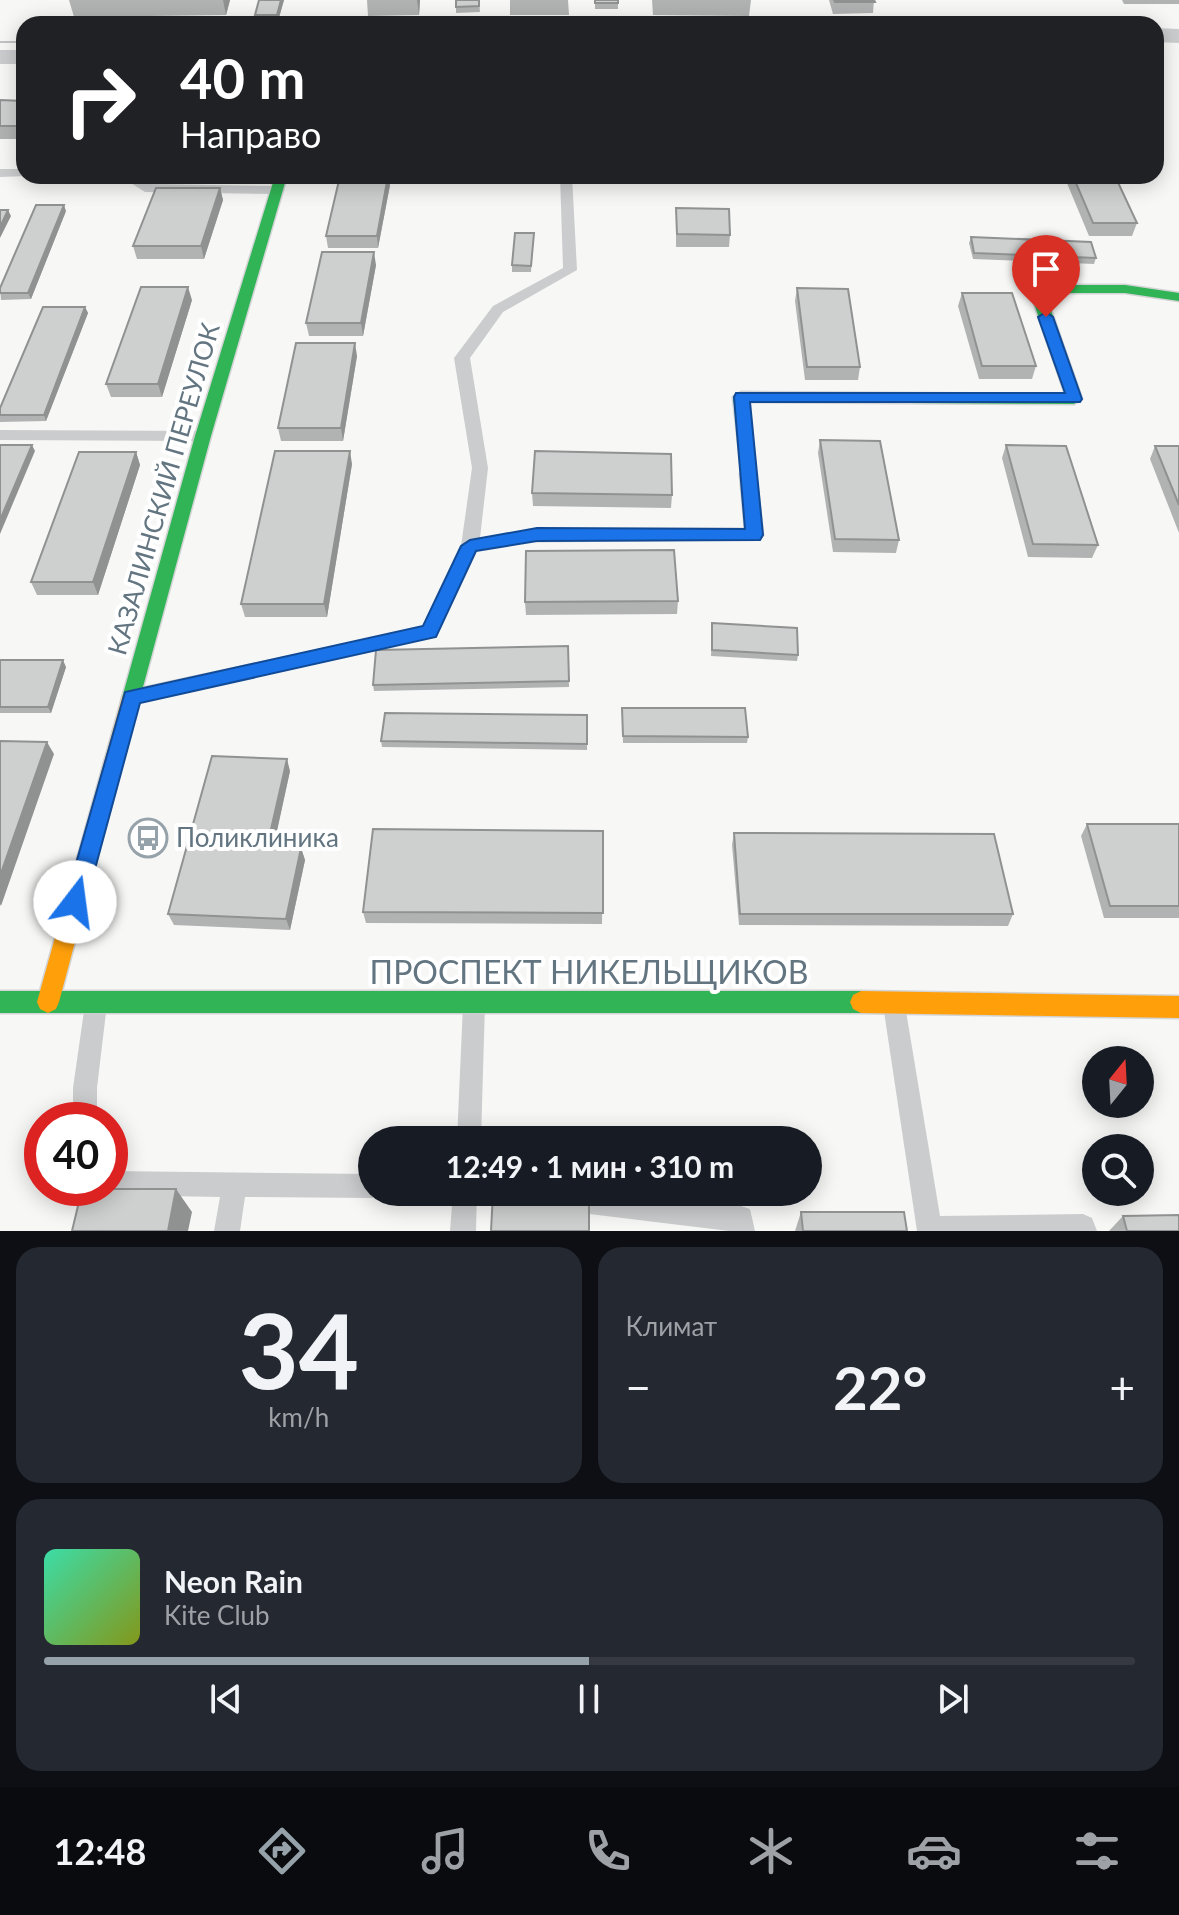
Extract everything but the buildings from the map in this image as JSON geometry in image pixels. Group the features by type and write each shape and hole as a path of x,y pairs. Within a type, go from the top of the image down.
{"street":[{"name":"КАЗАЛИНСКИЙ ПЕРЕУЛОК","path":"48,1002 203,436 280,184"},
{"path":"537,535 754,535 741,397 1074,399 1036,289 1125,289 1179,297"},
{"name":"ПРОСПЕКТ НИКЕЛЬЩИКОВ","path":"0,1002 894,1002 1179,1007"}],"lane":[{"path":"139,184 145,188 253,184"},
{"path":"132,697 430,632 470,546 480,468 462,358 498,309 570,270 566,184"},
{"path":"0,435 203,436"},
{"path":"470,546 537,535"},
{"path":"85,1102 96,1002"},
{"path":"894,1002 930,1230 1083,1227 1084,1231"},
{"path":"470,1126 474,1004"},
{"path":"128,1183 358,1186"},
{"path":"227,1231 235,1183"},
{"path":"463,1231 464,1206"},
{"path":"633,1206 741,1218 742,1231"}],"tram line":[{"path":"0,42 16,42"}],"traffic: fast":[{"path":"131,698 203,436 279,184"},
{"path":"748,474 741,397 1074,399 1036,289 1125,289 1179,297"},
{"path":"0,1002 861,1002"}],"traffic: slow":[{"path":"537,535 754,535 748,474"},
{"path":"48,1002 131,698"},
{"path":"861,1002 1179,1007"}],"place":[{"name":"Поликлиника","path":"148,838"}],"route":[{"path":"75,902 132,697 430,632 470,546 537,535 754,535 741,397 1074,399 1046,317"}]}
